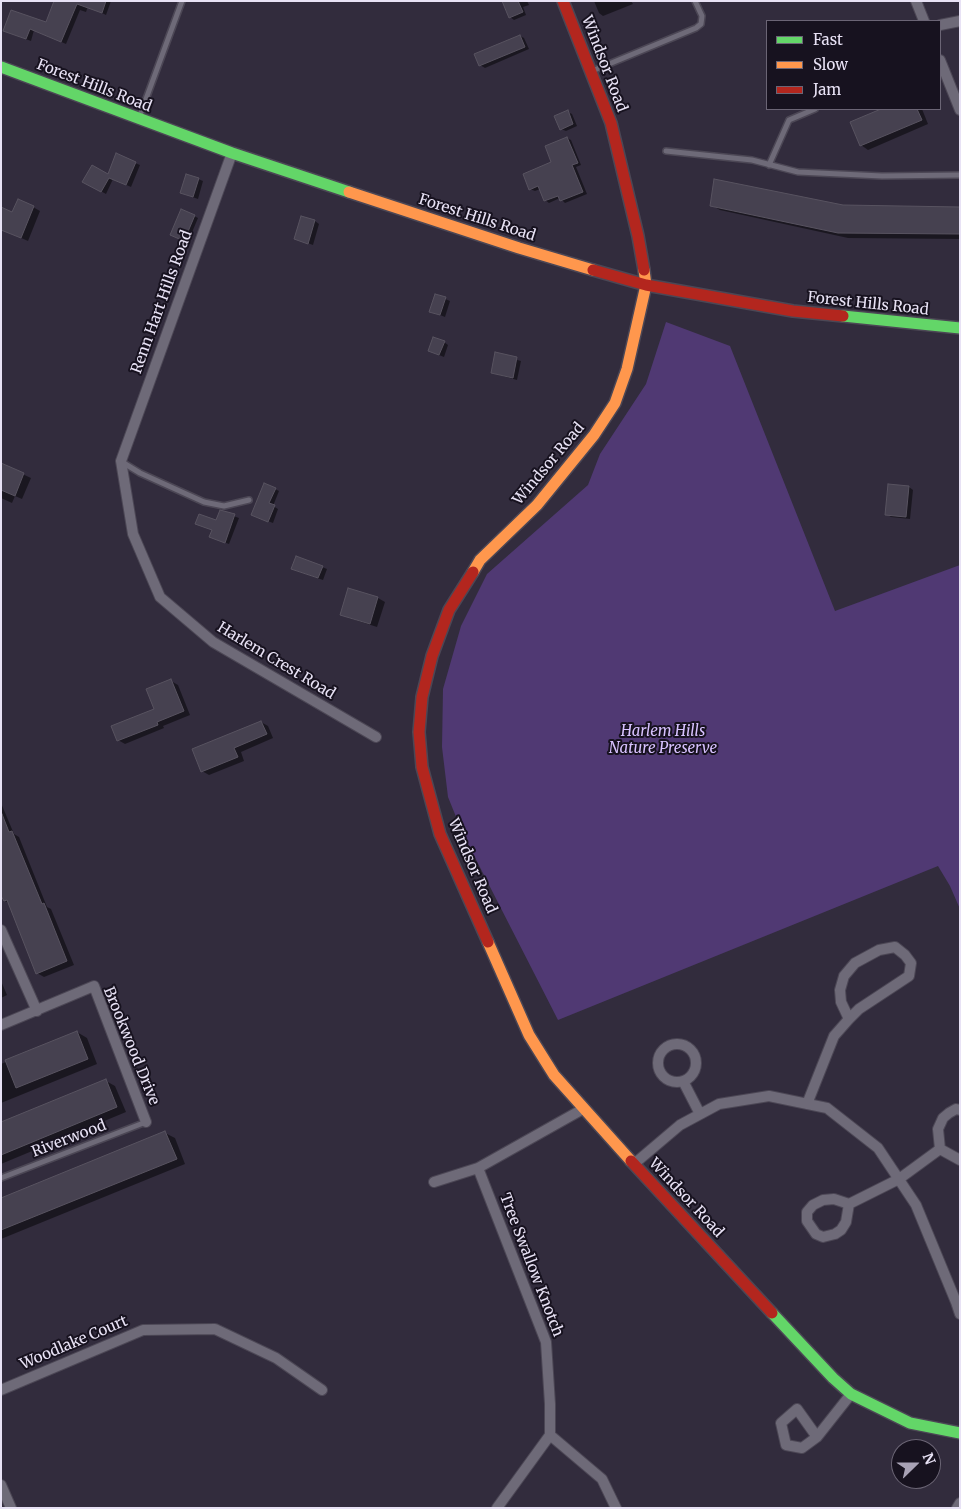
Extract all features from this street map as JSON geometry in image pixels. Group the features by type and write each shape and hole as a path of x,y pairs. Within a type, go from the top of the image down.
{"street":[{"name":"Windsor Road","path":"563,1 611,123 638,236 646,285 627,369 615,403 594,436 537,505 480,560 449,610 432,656 422,697 418,732 422,767 444,842 530,1035 554,1075 583,1109 833,1378 851,1394 910,1423 960,1433"},
{"path":"916,1 924,20"},
{"path":"941,25 960,21"},
{"path":"941,62 960,110"},
{"name":"Forest Hills Road","path":"1,67 232,154 519,248 646,285 793,311 960,328"},
{"name":"Renn Hart Hills Road","path":"121,461 232,154"},
{"name":"Harlem Crest Road","path":"121,461 133,534 160,597 212,642 376,737"},
{"path":"1,930 37,1011"},
{"path":"807,1104 834,1036 859,1009 909,976 910,963 905,955 895,948 879,950 855,963 844,976 840,990 841,1002 849,1019"},
{"name":"Brookwood Drive","path":"1,1025 94,986 146,1122"},
{"path":"683,1081 700,1114"},
{"path":"634,1164 680,1125 719,1104 769,1096 826,1108 878,1148 916,1205 960,1314"},
{"path":"434,1182 478,1168 583,1109"},
{"path":"940,1149 938,1129 949,1113 956,1109 960,1110"},
{"path":"849,1204 846,1222 841,1230 835,1234 824,1237 816,1234 807,1221 807,1212 813,1205 823,1200 834,1198 849,1204 899,1179 940,1149"},
{"path":"940,1149 960,1160"},
{"name":"Tree Swallow Knotch","path":"478,1168 546,1342 550,1434"},
{"name":"Woodlake Court","path":"1,1390 143,1330 215,1329 276,1358 322,1390"},
{"path":"817,1437 851,1394"},
{"path":"496,1508 550,1434 602,1479 616,1508"},
{"path":"1,1485 11,1508"},
{"path":"957,1508 960,1503"}],"lane":[{"path":"139,119 182,1"},
{"path":"592,71 696,28 701,24 702,16 695,1"},
{"path":"769,165 789,120 813,110"},
{"path":"666,151 752,160 798,172 882,176 960,175"},
{"path":"121,461 140,473 204,502 224,506 249,500"},
{"name":"Riverwood","path":"1,1178 146,1122"}],"green space":[{"name":"Harlem Hills Nature Preserve","path":"666,322 730,346 835,611 960,565 960,909 950,886 938,866 558,1020 463,834 448,797 442,747 443,689 461,626 487,574 588,485 600,454 646,384"}],"building":[{"path":"54,1 106,1 102,13 77,4 61,42 30,29 26,39 3,31 11,10 46,22"},
{"path":"502,1 518,1 523,12 509,18"},
{"path":"520,35 525,47 479,66 474,54"},
{"path":"568,110 573,124 560,130 554,116"},
{"path":"879,110 917,110 922,120 860,146 850,122"},
{"path":"567,137 578,163 572,165 583,192 560,201 558,196 544,201 538,186 529,190 523,174 551,162 545,146"},
{"path":"116,153 136,162 126,185 109,178 101,192 82,182 92,165 108,174"},
{"path":"186,174 199,178 193,197 180,193"},
{"path":"714,179 843,205 960,207 960,234 838,233 710,206"},
{"path":"18,199 34,206 21,238 1,230 1,207 12,212"},
{"path":"181,209 195,215 184,241 170,235"},
{"path":"301,216 315,220 308,244 294,239"},
{"path":"435,294 446,297 440,315 429,312"},
{"path":"433,337 445,341 439,355 428,351"},
{"path":"495,352 517,357 513,378 491,373"},
{"path":"1,463 24,473 15,496 1,490"},
{"path":"264,483 276,488 269,503 275,505 268,522 251,515"},
{"path":"888,484 909,486 906,517 885,515"},
{"path":"220,510 235,514 225,543 209,537 212,530 195,524 199,514 216,520"},
{"path":"296,556 323,566 318,578 291,569"},
{"path":"348,588 378,597 370,624 340,615"},
{"path":"171,679 184,711 157,722 158,725 117,741 111,726 154,709 146,689"},
{"path":"261,721 267,734 234,748 238,757 201,772 192,749"},
{"path":"2,814 9,832 12,831 42,904 44,903 67,961 36,974 7,900 4,901 1,896"},
{"path":"77,1031 88,1059 16,1088 5,1060"},
{"path":"106,1079 117,1107 1,1155 1,1122"},
{"path":"165,1131 177,1159 1,1230 1,1198"}],"traffic: fast":[{"path":"1,67 232,153 349,192"},
{"path":"843,316 960,328"},
{"path":"772,1313 833,1378 851,1394 910,1423 960,1433"}],"traffic: slow":[{"path":"349,192 519,248 593,270"},
{"path":"473,572 480,560 537,505 594,435 615,403 627,369 646,285 644,270"},
{"path":"488,942 529,1035 554,1075 631,1161"}],"traffic: jam":[{"path":"563,1 611,123 638,236 644,270"},
{"path":"593,270 646,285 793,311 843,316"},
{"path":"473,572 449,610 432,656 422,697 419,732 422,767 440,834 488,942"},
{"path":"631,1161 772,1313"}]}
